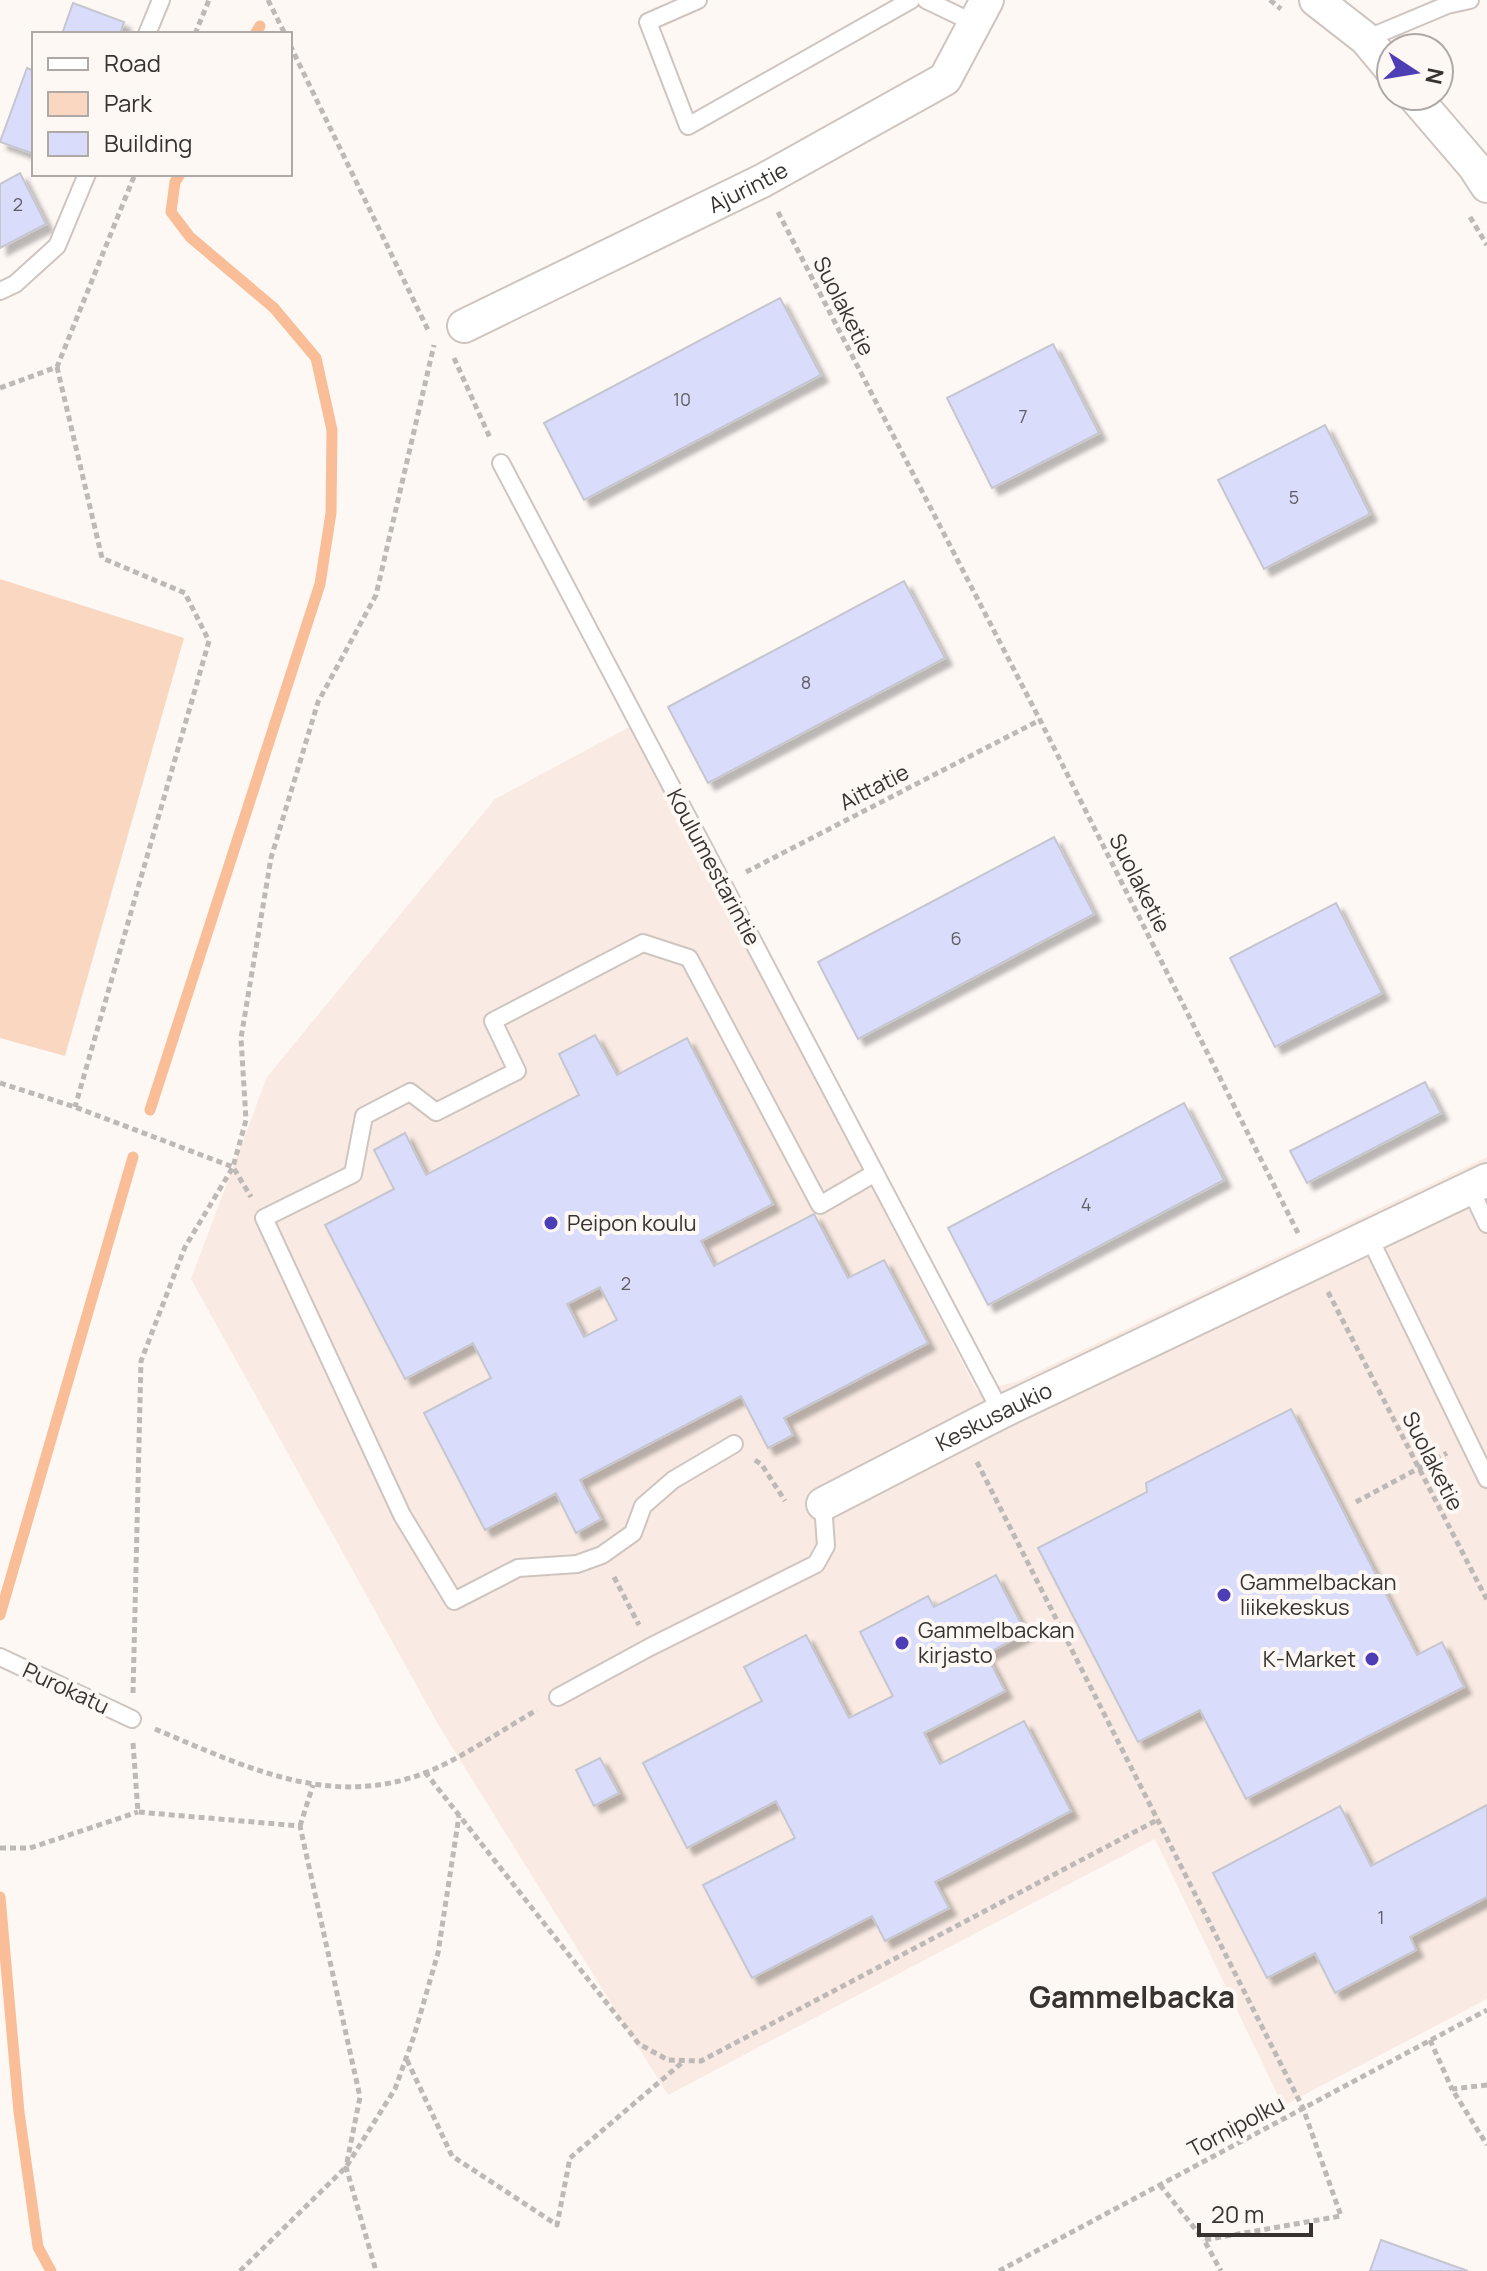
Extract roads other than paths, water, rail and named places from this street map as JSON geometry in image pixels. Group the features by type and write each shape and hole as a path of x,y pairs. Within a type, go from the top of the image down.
{"street":[{"path":"1316,0 1366,39 1375,50"},
{"name":"Ajurintie","path":"464,326 762,181 945,79 980,12"},
{"path":"1428,112 1487,186"},
{"name":"Keskusaukio","path":"823,1504 962,1431 1478,1184"}],"lane":[{"path":"148,32 161,0"},
{"path":"698,0 648,22 688,126 911,0"},
{"path":"926,0 980,12"},
{"path":"1366,39 1447,5 1470,0"},
{"path":"0,291 15,284 57,246 86,176"},
{"name":"Koulumestarintie","path":"501,463 1001,1412"},
{"path":"734,1444 673,1480 643,1506 633,1533 602,1555 577,1564 518,1568 454,1601 402,1515 264,1218 353,1174 364,1116 410,1092 436,1112 517,1071 493,1021 643,943 689,958 820,1205 875,1173"},
{"path":"1478,1184 1487,1224"},
{"path":"1369,1237 1487,1479"},
{"name":"Keskusaukio","path":"558,1697 816,1564 826,1546 823,1504"},
{"name":"Purokatu","path":"0,1657 132,1719"}],"waterway":[{"path":"256,32 260,26"},
{"path":"150,1110 320,584 331,513 332,430 316,358 274,308 190,237 171,212 175,182 179,176"},
{"path":"0,1615 133,1157"},
{"path":"0,1897 19,2112 38,2247 51,2271"}],"place":[{"name":"Peipon koulu","path":"551,1223"},
{"name":"Gammelbackan liikekeskus","path":"1224,1595"},
{"name":"Gammelbackan kirjasto","path":"902,1643"},
{"name":"K-Market","path":"1372,1659"}],"district":[{"name":"Gammelbacka","path":"1132,1996"}]}
